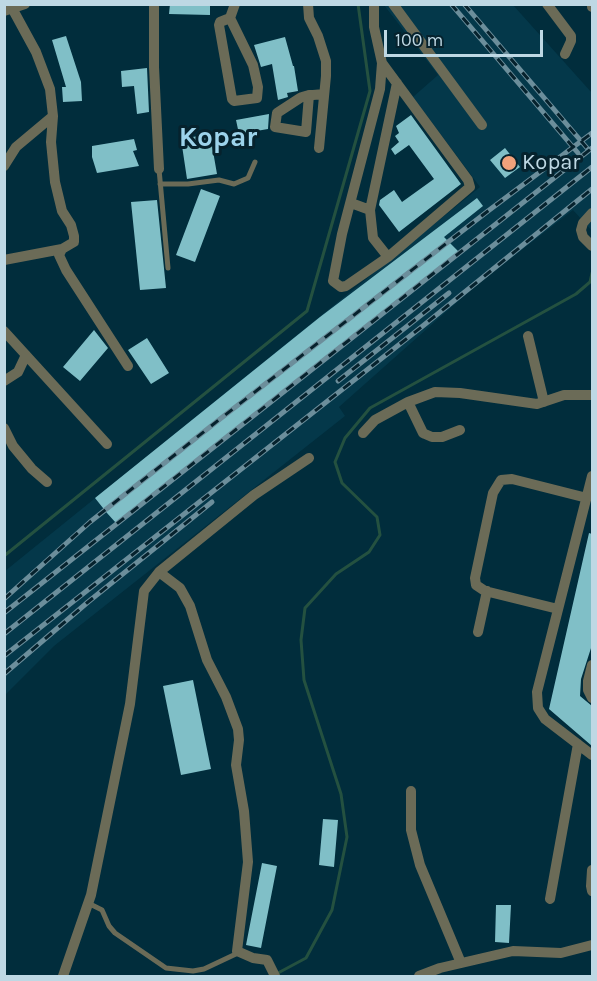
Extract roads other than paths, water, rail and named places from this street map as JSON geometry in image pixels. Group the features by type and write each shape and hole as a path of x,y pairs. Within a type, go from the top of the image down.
{"street":[{"path":"4,260 62,249 74,242 71,225 62,211 55,182 51,142 53,116 50,89 36,52 8,10 25,4"},
{"path":"154,4 154,67 159,170"},
{"path":"230,18 220,22 219,25 232,99 234,101 257,98 258,87 253,65 230,18 235,4"},
{"path":"308,4 309,18 326,61 319,148"},
{"path":"374,4 374,27 382,63 380,89 333,281 341,287 346,286 388,257 470,187 468,180 382,63"},
{"path":"393,4 482,125"},
{"path":"547,4 571,36 565,54"},
{"path":"388,257 373,238 370,210 397,83"},
{"path":"309,95 307,128 303,132 275,127 278,112 300,98 309,95 324,94"},
{"path":"4,166 16,147 53,116"},
{"path":"307,128 321,129"},
{"path":"351,203 370,210"},
{"path":"592,213 582,223 581,230 583,237 592,246"},
{"path":"62,249 58,255 66,270 128,366"},
{"path":"4,331 107,444"},
{"path":"528,336 544,402"},
{"path":"4,381 18,372 26,355"},
{"path":"363,434 375,420 408,402 435,393 459,393 537,404 564,395 592,395"},
{"path":"408,402 423,433 432,437 442,437 460,430"},
{"path":"4,428 13,446 32,469 47,482"},
{"path":"63,976 88,903 130,704 144,591 159,572 254,495 309,458"},
{"path":"592,476 537,692 538,708 545,718 592,755"},
{"path":"558,609 488,591 476,585 475,578 493,493 501,480 512,479 587,498"},
{"path":"159,572 180,588 190,606 207,660 226,697 238,729 236,765 244,811 248,862 237,947 239,953 267,960 275,976"},
{"path":"478,632 488,591"},
{"path":"592,665 588,681 588,690 592,698"},
{"path":"550,899 578,744"},
{"path":"411,791 411,830 420,864 460,963"},
{"path":"592,870 592,891"},
{"path":"419,976 440,968 513,951 561,953 592,945"}],"lane":[{"path":"160,184 188,184 219,180 234,184 248,178 255,162"},
{"path":"159,170 168,268"},
{"path":"88,903 102,910 115,933 166,968 192,971 204,969 239,953"}],"waterway":[{"path":"4,556 307,311 370,91 358,4"},
{"path":"278,973 306,958 332,910 347,837 341,794 304,680 301,640 305,608 336,574 369,552 380,535 377,517 342,483 335,462 345,438 370,408 576,294 590,282 592,273"}],"railway":[{"path":"451,4 578,153"},
{"path":"464,4 587,148"},
{"path":"4,599 90,522 488,211 592,133"},
{"path":"4,613 592,148"},
{"path":"4,634 592,167"},
{"path":"4,656 424,325 592,189"},
{"path":"338,381 449,293"},
{"path":"4,674 88,602 212,502"}],"place":[{"name":"Kopar","path":"509,163"}],"district":[{"name":"Kopar","path":"218,138"}]}
